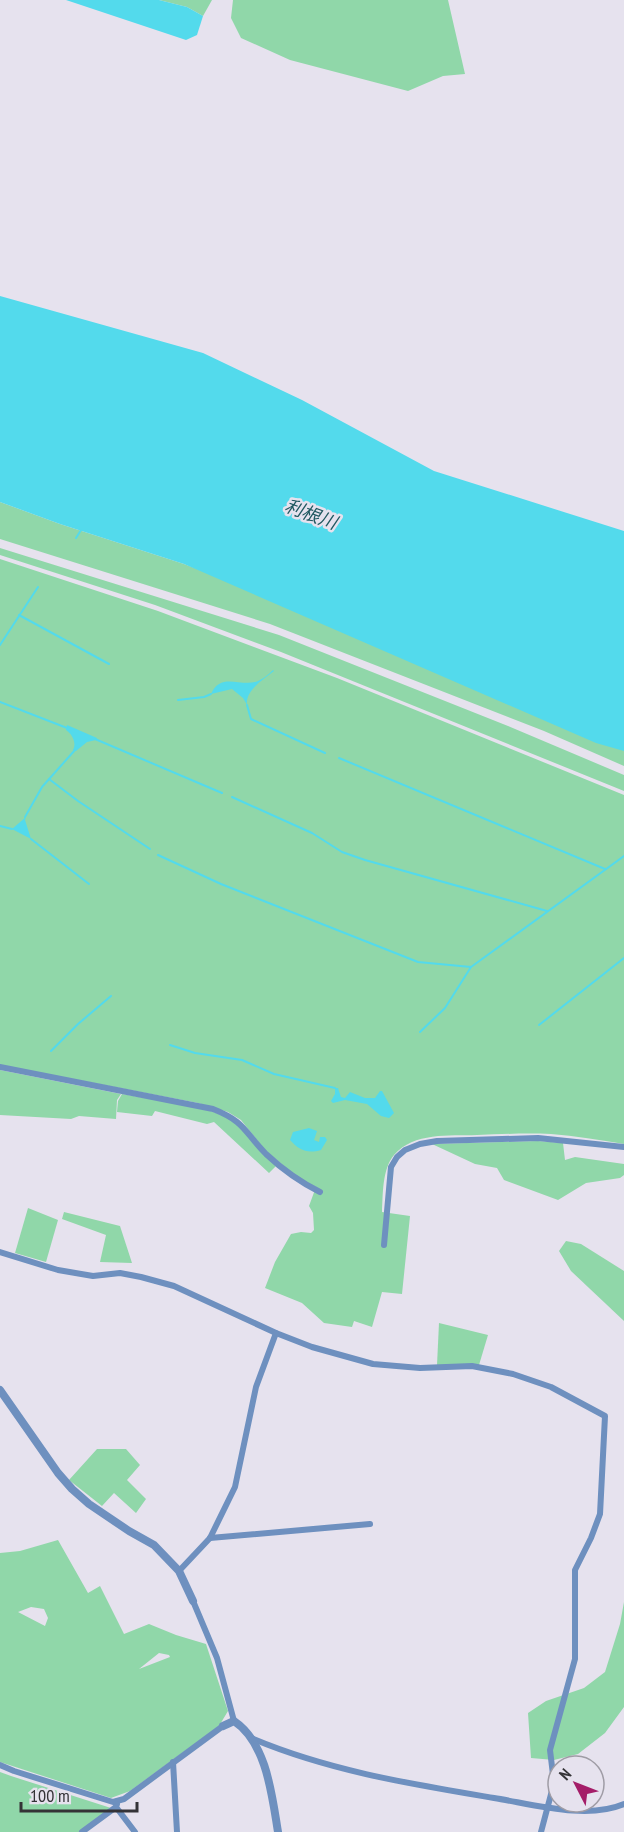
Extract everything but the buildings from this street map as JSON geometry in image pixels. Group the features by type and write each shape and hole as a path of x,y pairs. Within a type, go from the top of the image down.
{"street":[{"path":"0,1067 198,1105 229,1115 239,1122 275,1163 300,1182 320,1192"},
{"path":"384,1245 392,1167 397,1157 412,1146 437,1141 538,1138 624,1147"},
{"path":"0,1252 58,1270 93,1276 120,1273 174,1286 276,1333 312,1347 373,1364 420,1368 472,1366 513,1374 551,1387 604,1416 600,1514 575,1570 575,1659 550,1754"},
{"path":"179,1571 210,1538 235,1487 256,1387 276,1333"},
{"path":"0,1390 72,1489 89,1504 154,1545 179,1571 217,1658 234,1721 244,1728 251,1738 271,1786 278,1832"},
{"path":"210,1538 370,1524"},
{"path":"82,1832 173,1762 223,1726 234,1721"},
{"path":"251,1738 288,1753 357,1773 546,1807 541,1832"},
{"path":"173,1762 177,1832"},
{"path":"0,1765 113,1802 117,1804 135,1832"},
{"path":"606,1808 624,1804"}],"green space":[{"path":"159,0 212,0 203,16 187,7"},
{"path":"233,0 448,0 465,74 443,76 408,91 290,60 241,38 231,18"},
{"path":"0,502 184,564 624,731 624,766 544,731 270,624 0,539"},
{"path":"0,548 279,635 624,775 624,791 281,652 155,605 0,555"},
{"path":"0,559 158,611 337,678 624,795 624,1144 551,1134 514,1134 432,1137 411,1142 402,1148 394,1155 387,1167 382,1212 410,1216 402,1294 382,1292 372,1327 354,1321 352,1327 324,1323 302,1303 265,1288 275,1262 291,1234 311,1233 314,1230 313,1213 309,1206 316,1187 298,1178 265,1150 241,1120 228,1112 198,1103 0,1065"},
{"path":"0,1070 121,1094 117,1100 116,1119 0,1115"},
{"path":"122,1094 200,1108 228,1118 248,1135 276,1166 269,1173 214,1122 207,1124 155,1111 152,1116 117,1112 118,1101"},
{"path":"538,1141 563,1143 565,1160 575,1157 624,1164 624,1175 620,1178 586,1183 558,1200 504,1180 497,1168 475,1164 432,1144"},
{"path":"28,1208 58,1220 46,1262 15,1253"},
{"path":"64,1212 120,1226 132,1263 100,1262 106,1235 62,1219"},
{"path":"566,1241 581,1244 624,1271 624,1321 571,1271 559,1251"},
{"path":"439,1323 488,1335 479,1365 437,1365"},
{"path":"97,1449 126,1449 140,1465 127,1480 146,1499 136,1513 114,1493 102,1506 69,1480"},
{"path":"58,1540 88,1593 100,1586 124,1634 149,1624 206,1644 228,1711 219,1726 130,1791 111,1798 0,1762 0,1553 20,1551","holes":["31,1607 44,1609 48,1618 45,1626 18,1612","159,1653 170,1657 139,1669"]},
{"path":"624,1602 624,1707 605,1733 578,1754 546,1754 546,1759 531,1758 528,1713 546,1701 584,1688 605,1672 620,1624"},
{"path":"0,1772 111,1808 79,1832 0,1832"}],"water":[{"path":"66,0 159,0 187,7 203,16 197,35 186,40"},
{"name":"利根川","path":"0,296 203,353 302,400 434,471 624,531 624,751 596,743 184,564 0,502"},
{"path":"273,670 249,694 247,705 243,698 232,689 211,694 220,683 252,683"},
{"path":"67,725 97,738 87,742 76,751 73,750 74,742 66,730"},
{"path":"26,817 25,820 31,839 12,829"},
{"path":"335,1088 338,1088 341,1097 345,1098 350,1092 365,1098 375,1098 382,1091 394,1113 389,1118 381,1116 367,1104 345,1100 333,1103 331,1101"},
{"path":"309,1128 317,1131 314,1140 319,1142 320,1137 325,1137 327,1140 321,1150 312,1152 304,1150 290,1140 293,1132"}],"waterway":[{"path":"76,538 81,530"},
{"path":"0,645 38,587"},
{"path":"19,615 109,664"},
{"path":"178,700 211,694"},
{"path":"0,702 67,728"},
{"path":"247,705 251,719 325,753"},
{"path":"95,739 222,793"},
{"path":"25,817 42,787 75,750"},
{"path":"339,758 605,869"},
{"path":"49,779 150,849"},
{"path":"232,797 312,833 342,852 547,911"},
{"path":"0,826 12,829"},
{"path":"31,839 89,884"},
{"path":"158,855 221,884 418,962 471,967"},
{"path":"420,1032 445,1008 471,967 624,856"},
{"path":"539,1025 624,958"},
{"path":"51,1051 111,996"},
{"path":"170,1045 195,1053 242,1060 274,1074 335,1088"}]}
